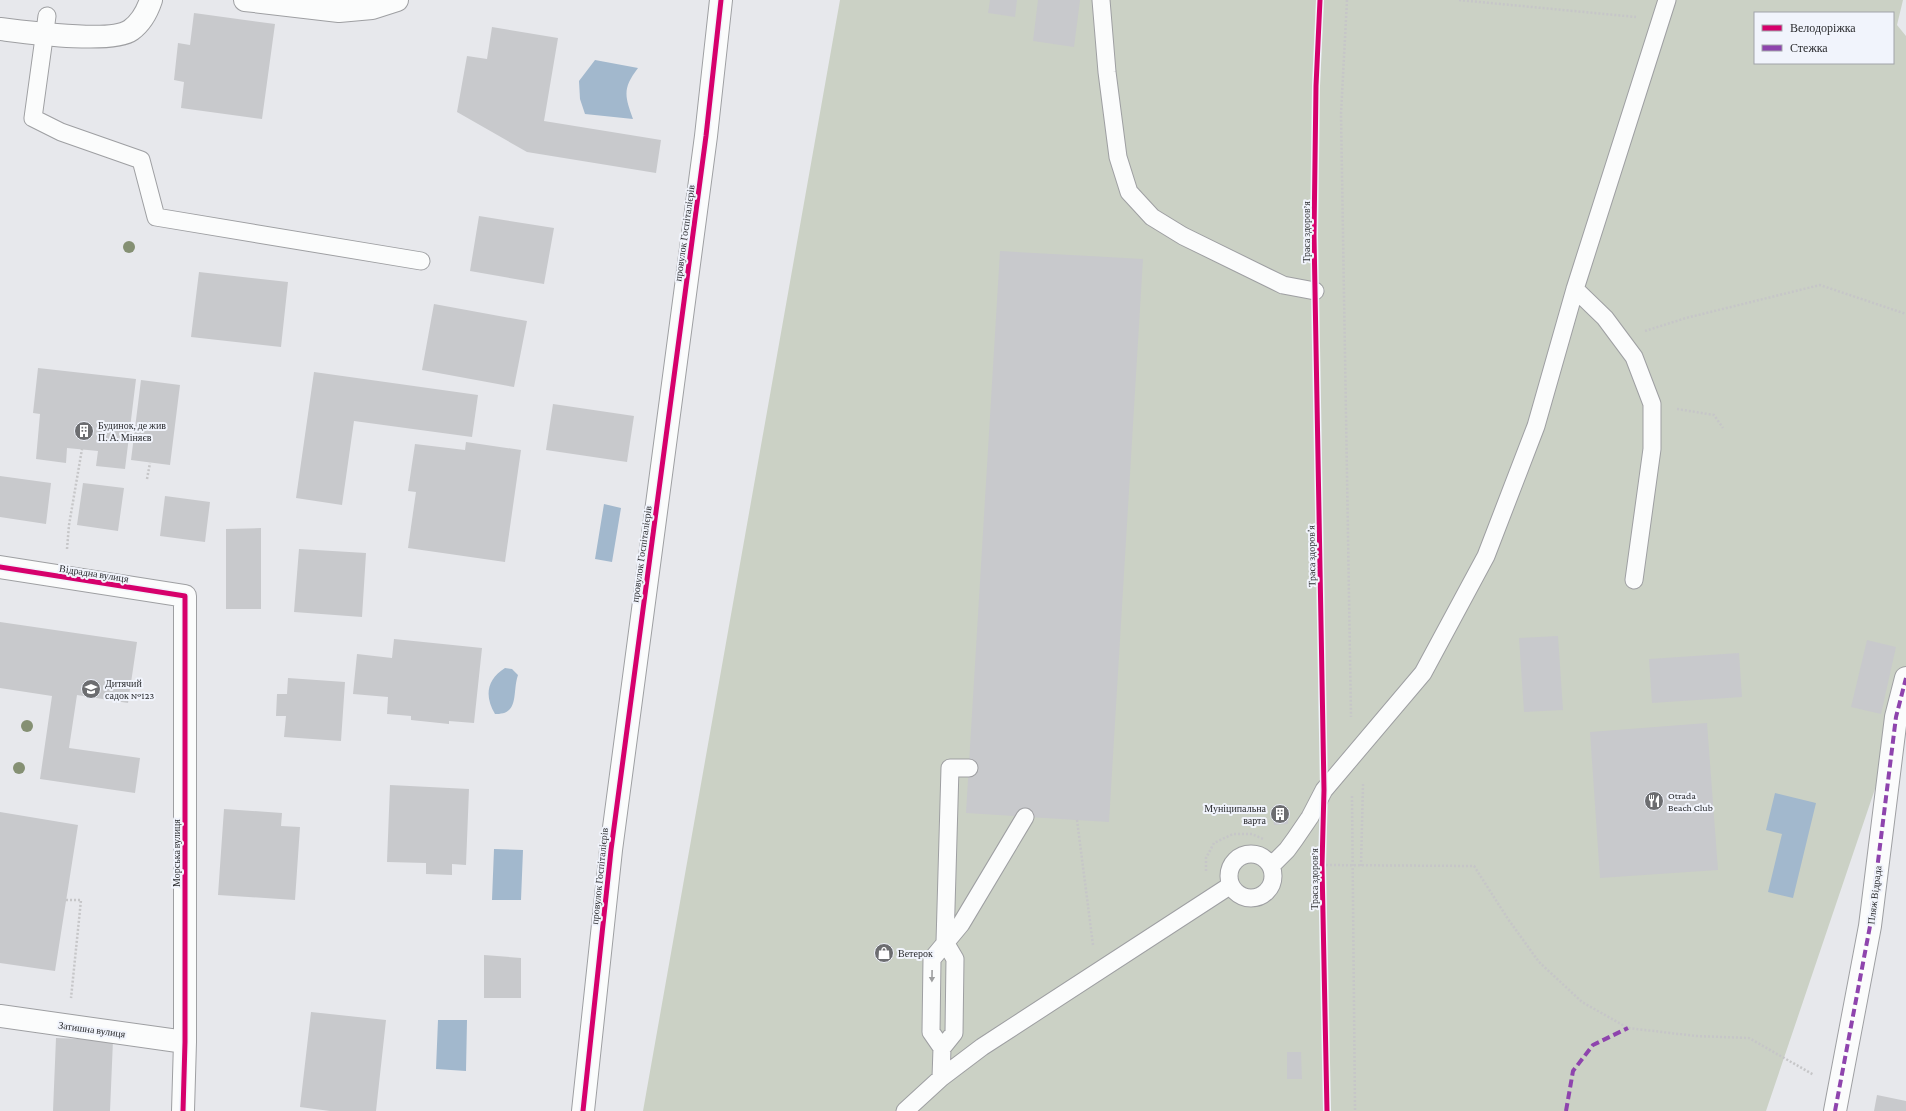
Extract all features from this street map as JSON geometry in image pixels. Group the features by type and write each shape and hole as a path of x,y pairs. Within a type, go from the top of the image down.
{"street":[{"path":"0,29 45,26 108,36 130,31 146,14 151,0"},
{"path":"245,0 339,11 372,8 397,0"},
{"name":"провулок Госпіталієрів","path":"583,1111 611,850 705,144 722,0"},
{"name":"Відрадна вулиця","path":"0,568 185,596"},
{"name":"Морська вулиця","path":"183,1111 185,1042 185,596"},
{"name":"Пляж Відрада","path":"1835,1111 1870,926 1896,717 1906,678"},
{"name":"Затишна вулиця","path":"0,1016 185,1042"}],"lane":[{"path":"1101,0 1107,72 1118,158 1129,192 1152,217 1183,236 1283,285 1315,291"},
{"path":"1271,866 1287,850 1310,817 1324,790 1423,673 1486,556 1536,426 1575,289 1667,0"},
{"path":"45,26 33,118 61,132 141,160 156,217 421,261"},
{"path":"1575,289 1605,318 1634,358 1652,404 1652,449 1634,580"},
{"path":"941,1078 942,1048 954,1032 955,959 945,942 950,768 969,768"},
{"path":"942,1048 931,1032 932,959 961,924 1025,817"},
{"path":"1246,854 1256,854 1265,859 1271,866 1273,876 1271,886 1265,893 1256,897 1246,897 1237,893 1231,885 1229,876 1231,866 1237,858 1246,854"},
{"path":"905,1111 941,1078 982,1047 1231,885"}],"path":[{"path":"1347,0 1341,114 1352,758 1355,1111"},
{"path":"1459,0 1661,20"},
{"path":"1621,340 1686,318 1820,285 1906,314"},
{"path":"1652,404 1714,415 1723,428"},
{"path":"66,556 69,525 82,449"},
{"path":"147,479 150,462"},
{"path":"1077,820 1096,973"},
{"path":"1322,865 1474,866 1508,919 1539,962 1582,1002 1628,1028 1696,1036 1749,1038 1839,1090"},
{"path":"63,999 71,1000 81,900 66,900"}],"shaded area":[{"path":"840,0 1903,0 1897,25 1906,36 1906,670 1878,780 1766,1111 643,1111"}],"water":[{"path":"595,60 638,68 629,82 626,93 633,119 585,114 580,99 579,81"},
{"path":"604,504 621,508 612,562 595,559"},
{"path":"505,668 512,669 518,675 514,701 512,707 508,711 495,714 489,701 489,688 494,677"},
{"path":"1775,793 1816,803 1793,898 1768,892 1782,834 1766,830"},
{"path":"494,849 523,850 521,900 492,900"},
{"path":"438,1020 467,1020 466,1071 436,1069"}],"building":[{"path":"990,0 1017,0 1015,17 988,13"},
{"path":"1038,0 1080,0 1074,47 1033,41"},
{"path":"194,13 275,24 262,119 181,108 184,82 174,80 178,43 190,45"},
{"path":"492,27 558,38 544,121 661,140 656,173 527,152 457,112 467,56 487,59"},
{"path":"479,216 554,228 544,284 470,271"},
{"path":"1000,251 1143,259 1109,822 966,813"},
{"path":"199,272 288,282 281,347 191,337"},
{"path":"434,304 527,321 514,387 422,370"},
{"name":"Будинок, де жив П. А. Міняєв","path":"38,368 136,379 125,469 96,466 98,451 67,448 66,463 36,459 40,414 33,413"},
{"path":"314,372 478,395 472,437 354,421 342,505 296,498"},
{"path":"141,380 180,385 170,465 131,460"},
{"path":"553,404 634,416 627,462 546,450"},
{"path":"466,442 521,450 505,562 408,548 416,492 408,491 415,444 465,450"},
{"path":"0,476 51,483 46,524 0,517"},
{"path":"83,483 124,488 118,531 77,525"},
{"path":"165,496 210,502 205,542 160,536"},
{"path":"261,528 261,609 226,609 226,529"},
{"path":"299,549 366,553 362,617 294,612"},
{"path":"0,622 137,642 128,703 77,695 69,748 140,758 135,793 40,779 52,696 0,688"},
{"path":"1558,636 1563,710 1524,712 1519,638"},
{"path":"394,639 482,648 474,723 449,721 449,724 411,720 411,716 387,714 388,697 353,694 357,654 392,658"},
{"path":"1867,640 1896,647 1881,714 1851,707"},
{"path":"1739,653 1742,697 1652,703 1649,659"},
{"path":"288,678 345,682 341,741 284,737 286,716 276,716 277,694 287,694"},
{"name":"Otrada Beach Club","path":"1707,723 1718,870 1600,878 1590,732"},
{"path":"390,785 469,789 466,865 452,864 452,875 426,874 426,863 387,862"},
{"path":"224,809 282,813 281,826 300,827 295,900 218,895"},
{"name":"Муніципальна варта","path":"1273,810 1287,810 1288,824 1274,825"},
{"path":"0,812 78,825 55,971 0,963"},
{"path":"484,955 521,958 521,998 484,998"},
{"path":"311,1012 386,1020 376,1111 330,1111 300,1107"},
{"path":"56,1038 113,1040 110,1111 53,1111"},
{"path":"1287,1052 1301,1052 1302,1079 1287,1079"},
{"path":"1877,1095 1906,1101 1906,1111 1874,1111"}],"marked path":[{"path":"1835,1111 1870,926 1896,717 1906,678"},
{"path":"1566,1111 1573,1071 1593,1045 1628,1028"}],"cycle path":[{"path":"583,1111 611,850 706,136 721,0"},
{"name":"Траса здоров’я","path":"1320,0 1316,86 1314,235 1324,790 1322,865 1327,1111"},
{"path":"0,567 185,596 185,1042 183,1111"}],"place":[{"name":"Будинок, де жив П. А. Міняєв","path":"84,431"},
{"name":"Дитячий садок №123","path":"91,689"},
{"name":"Otrada Beach Club","path":"1654,801"},
{"name":"Муніципальна варта","path":"1280,814"},
{"name":"Ветерок","path":"884,953"}]}
